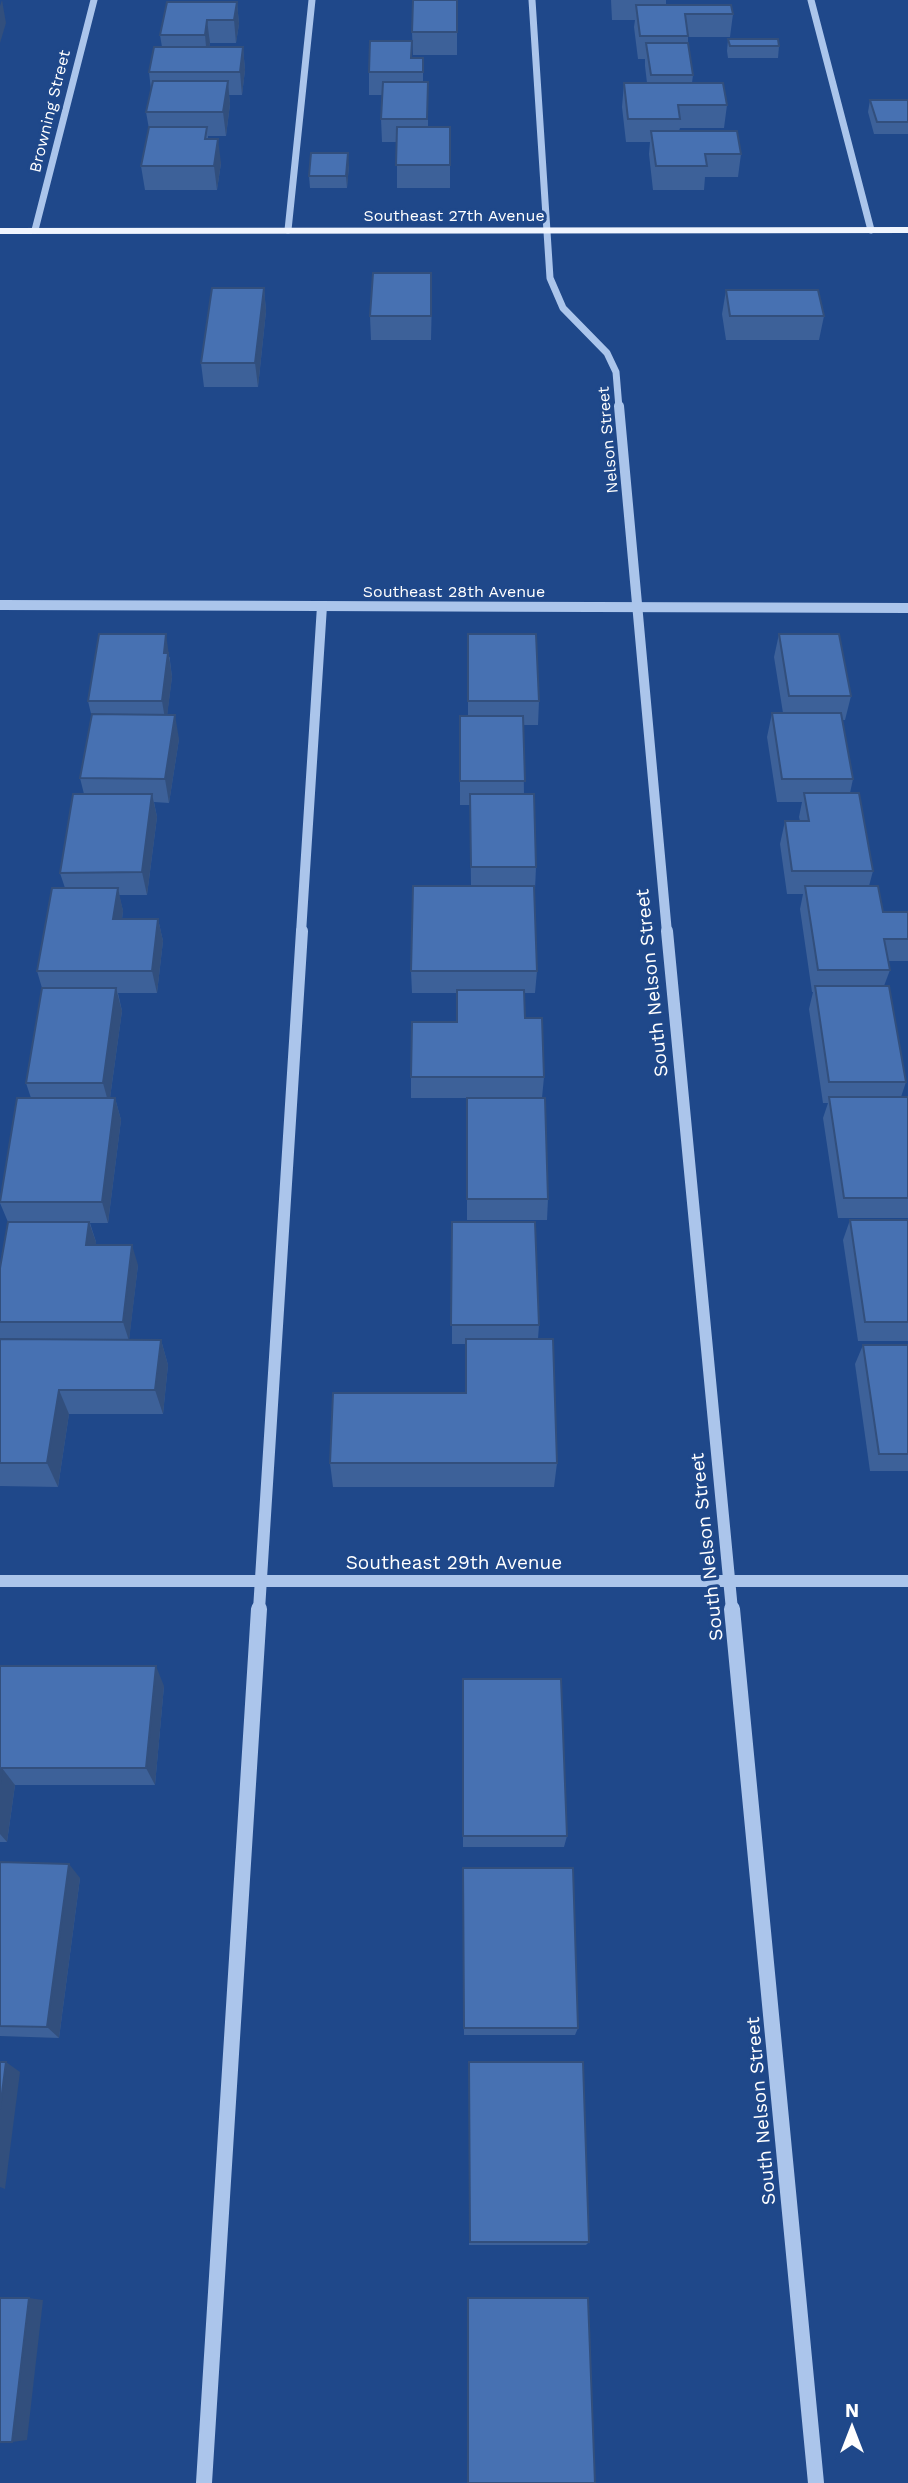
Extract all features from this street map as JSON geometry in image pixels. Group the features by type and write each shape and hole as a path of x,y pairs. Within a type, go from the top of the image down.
{"main road":[{"name":"Southeast 27th Avenue","path":"0,230 908,230"}],"street":[{"name":"Browning Street","path":"35,230 94,0"},
{"path":"288,230 312,0"},
{"name":"Nelson Street","path":"532,0 550,278 563,308 607,353 616,372 635,607"},
{"path":"811,0 871,230"},
{"path":"204,2483 322,606"},
{"name":"South Nelson Street","path":"635,607 816,2483"},
{"name":"Southeast 28th Avenue","path":"1,608 908,608"},
{"name":"Southeast 29th Avenue","path":"0,1581 908,1581"}],"building":[{"path":"413,0 457,0 457,32 412,32"},
{"path":"167,2 237,2 234,20 207,20 205,35 160,35"},
{"path":"636,5 731,5 733,14 685,14 688,36 640,36"},
{"path":"728,39 778,39 779,46 730,46"},
{"path":"370,41 412,41 411,58 423,58 423,72 369,72"},
{"path":"646,43 688,43 693,75 651,75"},
{"path":"154,47 243,47 240,72 149,72"},
{"path":"153,81 228,81 223,112 146,112"},
{"path":"383,82 428,82 427,119 381,119"},
{"path":"624,83 723,83 727,105 678,105 680,119 628,119"},
{"path":"870,100 908,100 908,122 877,122"},
{"path":"149,127 207,127 205,139 218,139 214,166 141,166"},
{"path":"397,127 450,127 450,165 396,165"},
{"path":"651,131 737,131 741,154 705,154 707,166 656,166"},
{"path":"311,153 348,153 346,176 309,176"},
{"path":"373,273 431,273 431,316 370,316"},
{"path":"212,288 264,288 255,363 201,363"},
{"path":"726,290 818,290 824,316 730,316"},
{"path":"99,634 166,634 164,653 168,653 162,701 88,701"},
{"path":"468,634 536,634 539,701 468,701"},
{"path":"779,634 839,634 851,696 789,696"},
{"path":"772,713 841,713 853,779 782,779"},
{"path":"92,714 175,715 165,779 80,778"},
{"path":"460,716 523,716 525,781 460,781"},
{"path":"804,793 859,793 873,871 792,871 785,821 809,821"},
{"path":"73,794 152,794 142,872 60,873"},
{"path":"470,794 534,794 536,867 471,867"},
{"path":"413,886 534,886 537,971 411,971"},
{"path":"805,886 878,886 883,912 908,912 908,939 884,939 890,970 818,970"},
{"path":"52,888 118,888 113,919 158,919 152,971 37,971"},
{"path":"815,986 889,986 906,1082 829,1082"},
{"path":"42,988 116,988 103,1083 26,1083"},
{"path":"457,990 524,990 525,1018 542,1018 544,1077 411,1077 412,1022 457,1022"},
{"path":"829,1097 908,1097 908,1198 844,1198"},
{"path":"17,1098 115,1098 102,1202 0,1202"},
{"path":"467,1098 545,1098 548,1199 467,1199"},
{"path":"850,1220 908,1220 908,1322 865,1322"},
{"path":"8,1222 89,1222 86,1245 132,1245 123,1322 0,1322 0,1268"},
{"path":"452,1222 535,1222 539,1325 451,1325"},
{"path":"0,1339 161,1340 155,1390 59,1390 47,1463 0,1463"},
{"path":"466,1339 553,1339 557,1463 330,1463 333,1393 466,1393"},
{"path":"863,1345 908,1345 908,1454 879,1454"},
{"path":"0,1666 156,1666 146,1768 2,1768 0,1784"},
{"path":"463,1679 561,1679 567,1836 463,1836"},
{"path":"0,1862 69,1864 47,2027 0,2026"},
{"path":"463,1868 573,1868 578,2028 464,2028"},
{"path":"0,2062 6,2062 0,2109"},
{"path":"469,2062 583,2062 589,2242 470,2242"},
{"path":"0,2298 29,2298 12,2442 0,2442"},
{"path":"468,2298 588,2298 595,2483 468,2483"}]}
